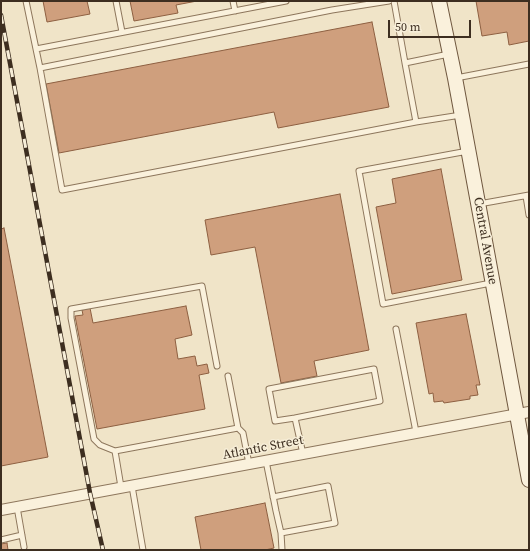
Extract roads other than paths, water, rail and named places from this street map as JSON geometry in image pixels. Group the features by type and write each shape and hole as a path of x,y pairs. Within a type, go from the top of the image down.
{"street":[{"name":"Central Avenue","path":"439,1 456,78 492,283 523,413 528,474"},
{"name":"Atlantic Street","path":"1,510 523,413"}],"lane":[{"path":"26,1 40,68 62,190 416,122 462,115"},
{"path":"116,1 122,32"},
{"path":"233,1 235,11"},
{"path":"36,49 286,1"},
{"path":"40,68 332,10 388,1"},
{"path":"394,1 416,122"},
{"path":"405,63 450,54"},
{"path":"456,78 529,64"},
{"path":"469,151 359,171 382,304 492,283"},
{"path":"478,204 527,196 529,215"},
{"path":"217,366 202,286 71,310 71,318 94,439 100,445 115,451 238,428"},
{"path":"396,329 416,432"},
{"path":"374,369 380,402 295,418 275,421 268,389 374,369"},
{"path":"228,376 238,428 243,433 249,464"},
{"path":"295,418 303,454"},
{"path":"115,451 121,488"},
{"path":"266,461 281,534 282,550"},
{"path":"132,486 143,550"},
{"path":"273,497 328,486 335,523 281,534"},
{"path":"17,507 24,547"},
{"path":"1,540 22,536"}],"railway":[{"path":"1,15 90,493 103,550"}]}
